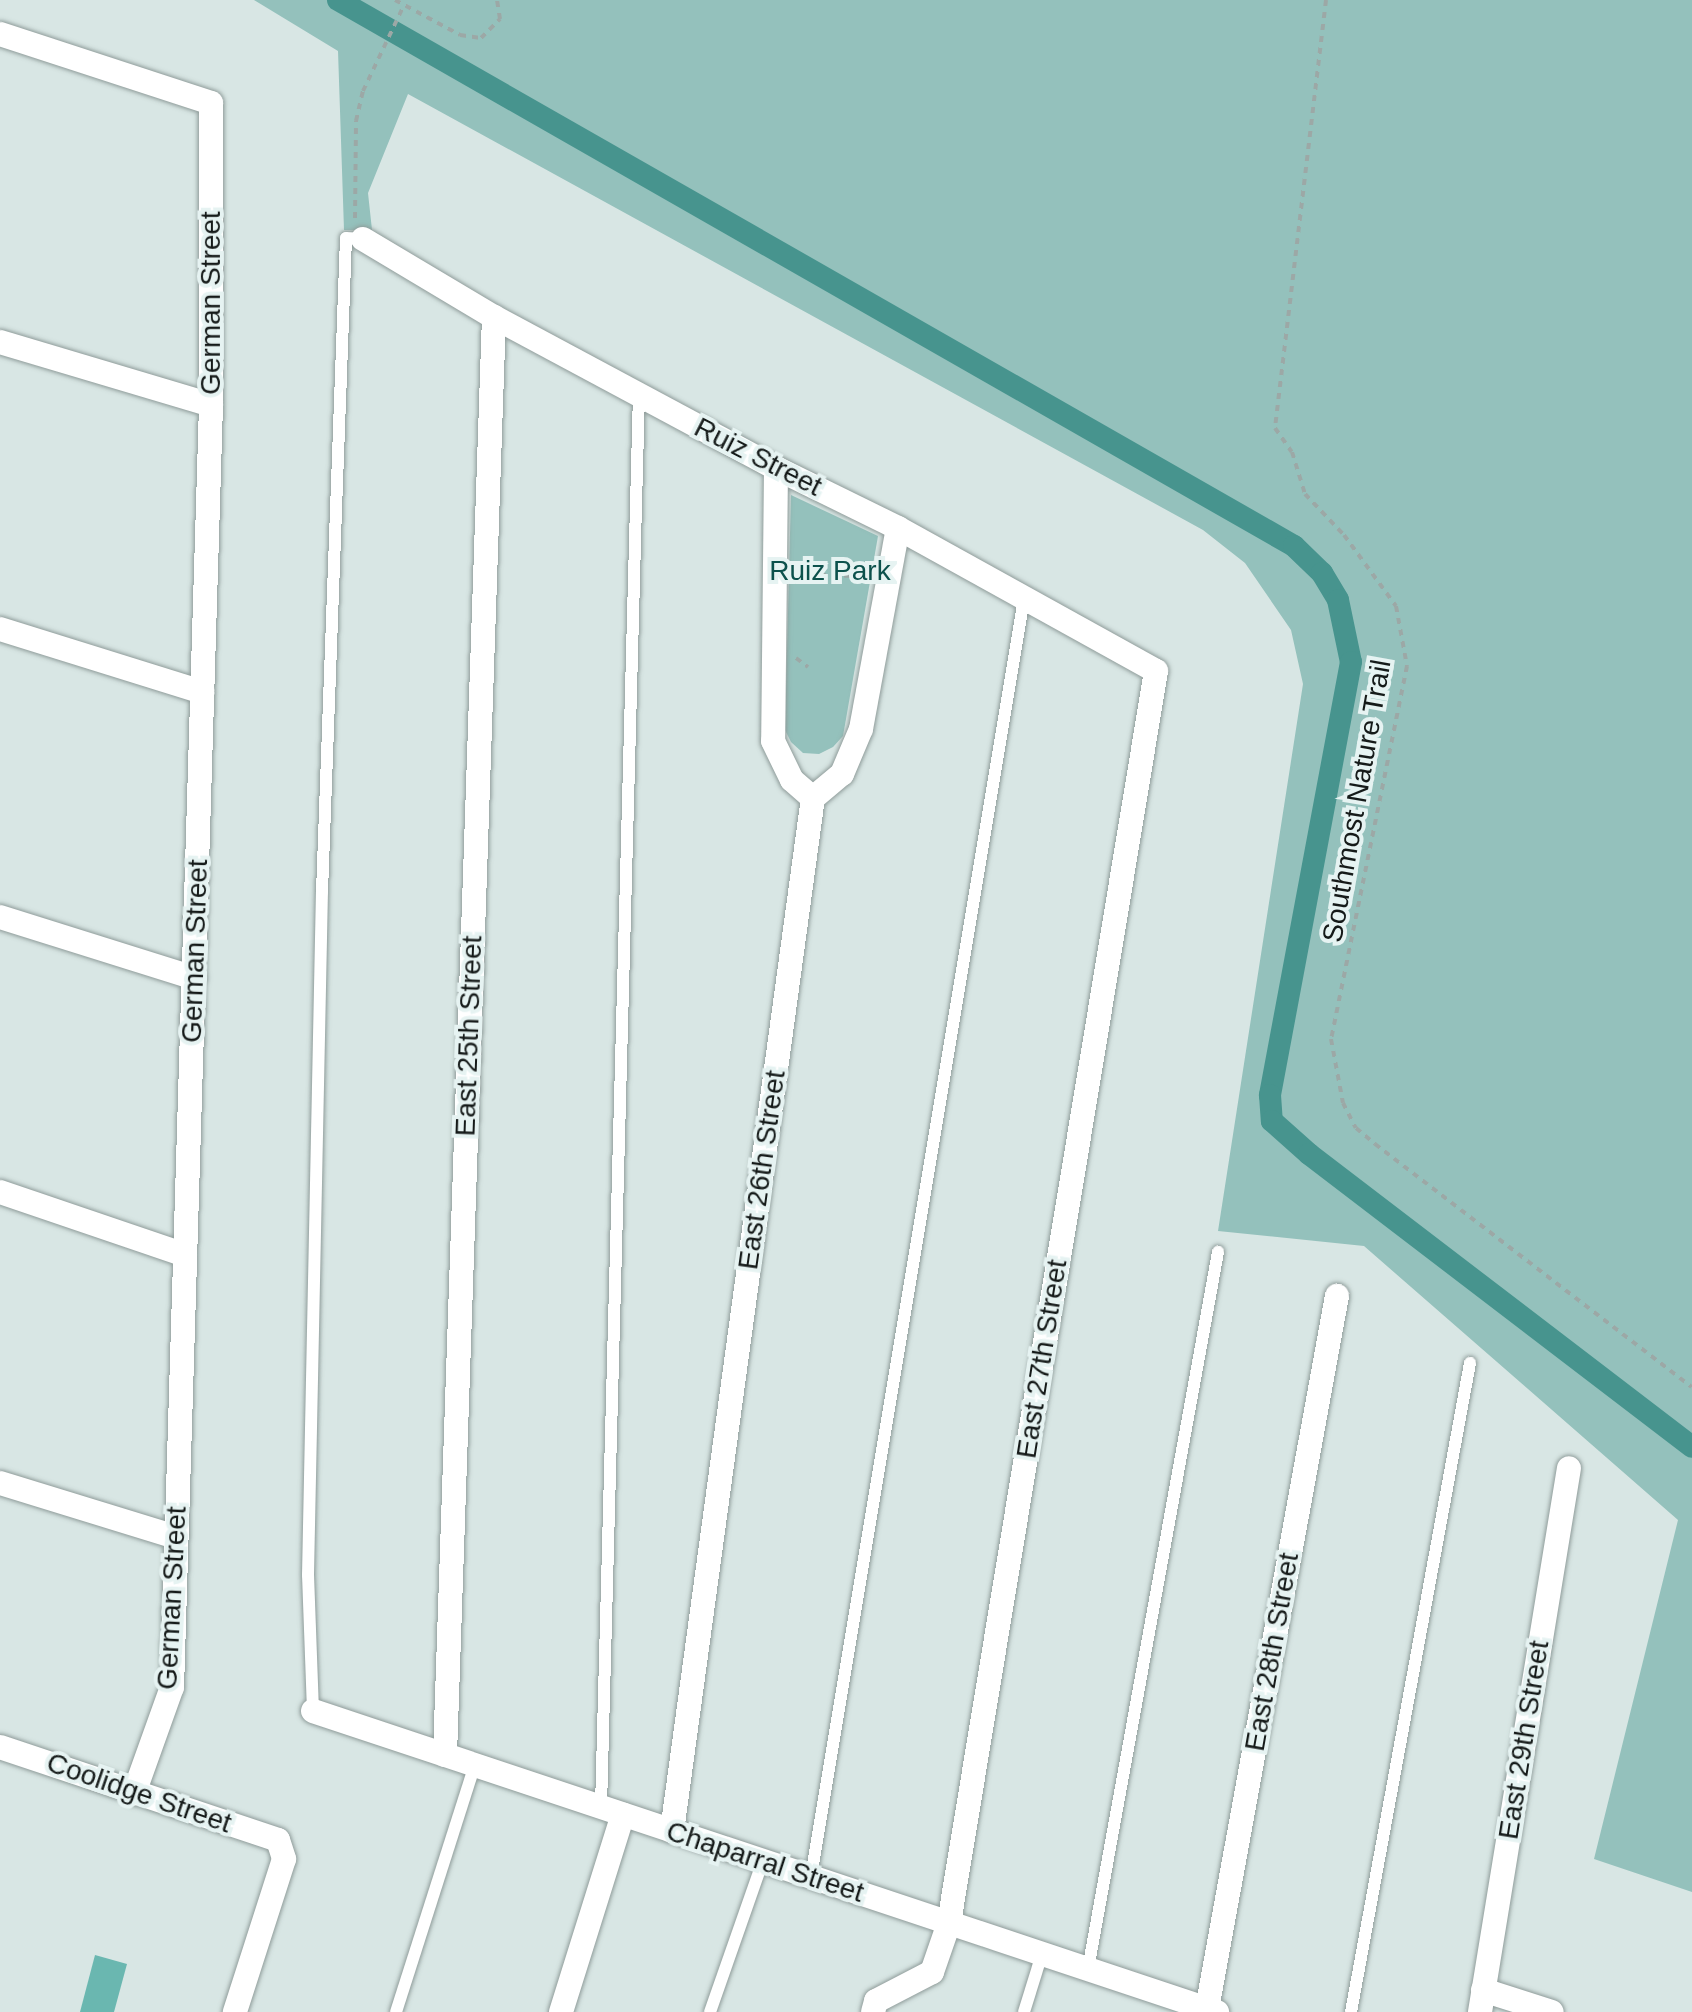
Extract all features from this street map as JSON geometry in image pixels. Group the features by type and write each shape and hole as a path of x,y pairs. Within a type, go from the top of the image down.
{"street":[{"name":"German Street","path":"0,34 211,103 211,405 172,1687 134,1793"},
{"name":"Ruiz Street","path":"363,239 494,317 776,468 898,528 1156,671"},
{"name":"East 25th Street","path":"445,1755 494,317"},
{"path":"0,342 211,405"},
{"path":"776,468 773,741 792,780 813,798 842,774 861,729 898,528"},
{"path":"0,629 202,692"},
{"name":"East 27th Street","path":"873,2012 876,2001 932,1972 949,1923 1156,671"},
{"name":"East 26th Street","path":"672,1831 813,798"},
{"path":"0,917 195,978"},
{"path":"0,1192 185,1255"},
{"name":"East 28th Street","path":"1212,2010 1337,1296"},
{"name":"East 29th Street","path":"1482,2001 1569,1468"},
{"path":"0,1483 175,1537"},
{"name":"Chaparral Street","path":"313,1711 1212,2010"},
{"name":"Coolidge Street","path":"0,1747 278,1840 284,1859 235,2012"},
{"path":"561,2012 612,1811"},
{"path":"1482,2001 1552,2012"}],"lane":[{"path":"313,1711 308,1575 322,892 346,238 363,239"},
{"path":"612,1811 639,395"},
{"path":"811,1877 1024,598"},
{"path":"1088,1969 1218,1252"},
{"path":"1351,2012 1470,1363"},
{"path":"396,2012 475,1765"},
{"path":"710,2012 763,1861"},
{"path":"1024,2012 1042,1954"}],"path":[{"path":"395,0 460,35 481,38 500,19 497,0"},
{"name":"Southmost Nature Trail","path":"1326,0 1275,428 1292,452 1305,494 1344,535 1396,606 1407,666 1331,1039 1343,1103 1356,1128 1692,1387"},
{"path":"363,239 355,223 356,121 373,67 404,5"},
{"path":"775,581 802,572 853,576"}],"green space":[{"path":"254,0 1692,0 1692,1892 1594,1859 1678,1520 1364,1246 1218,1231 1303,684 1291,630 1245,563 1203,530 408,94 368,193 372,230 344,230 338,51"},
{"name":"Ruiz Park","path":"791,495 878,536 843,736 833,747 819,754 803,753 791,742 785,730"}],"building":[{"path":"95,1955 127,1964 114,2012 80,2012"}],"waterway":[{"path":"338,0 1294,546 1322,573 1338,600 1351,662 1270,1095 1272,1121 1309,1154 1692,1447"}]}
